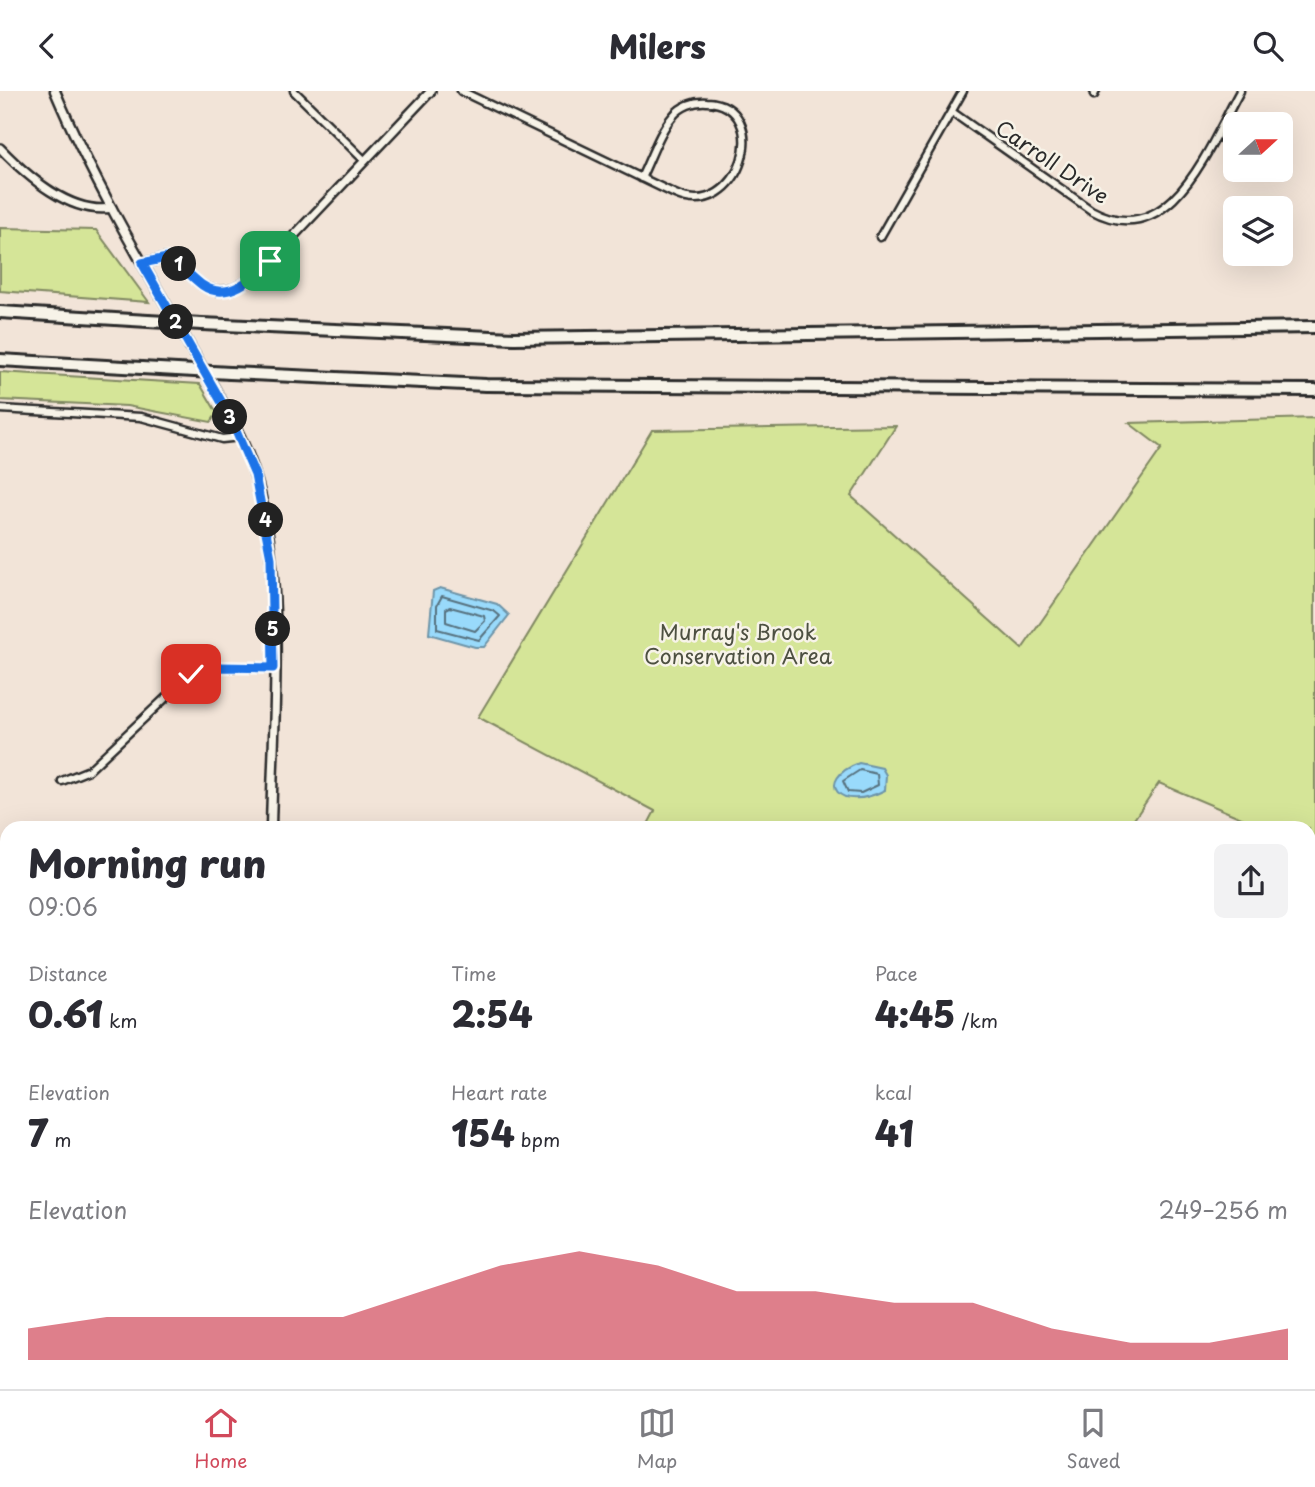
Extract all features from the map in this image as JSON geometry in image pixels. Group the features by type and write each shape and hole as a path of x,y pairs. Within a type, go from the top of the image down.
{"highway":[{"path":"0,312 513,338 1315,327"},
{"path":"0,360 486,385 1315,390"}],"main road":[{"path":"55,91 112,208 240,437 255,475 268,537 273,668 271,821"}],"street":[{"path":"295,91 365,161"},
{"path":"142,263 167,258 209,288 236,288 270,261 431,91"},
{"path":"461,91 641,178 690,199 713,196 725,188 742,160 746,145 741,124 732,112 719,104 696,102 682,108 667,125 641,178"},
{"path":"880,237 964,91"},
{"name":"Carroll Drive","path":"952,111 1091,210 1105,218 1126,222 1155,215 1171,203 1188,180 1241,91"},
{"path":"0,148 28,175 70,201 85,208 112,208"},
{"path":"0,409 141,417 222,439 240,437"},
{"path":"62,781 89,770 191,674 219,667 273,668"}],"green space":[{"path":"0,228 96,230 149,302 0,291"},
{"path":"0,372 200,384 217,413 211,422 127,406 0,400"},
{"name":"Murray's Brook Conservation Area","path":"1315,418 1315,821 1249,821 1159,783 1133,821 650,821 655,811 478,717 652,430 896,426 851,496 1022,649 1162,448 1129,423"}],"water":[{"path":"440,588 497,604 509,615 484,647 429,634 433,591"},
{"path":"859,763 882,768 886,775 885,790 855,798 838,792 835,785 837,778 845,770"}],"route":[{"path":"191,674 219,667 273,668 270,551 259,488 243,443 142,263 158,257 167,258 178,263 202,285 231,289 244,285 270,261"}]}
